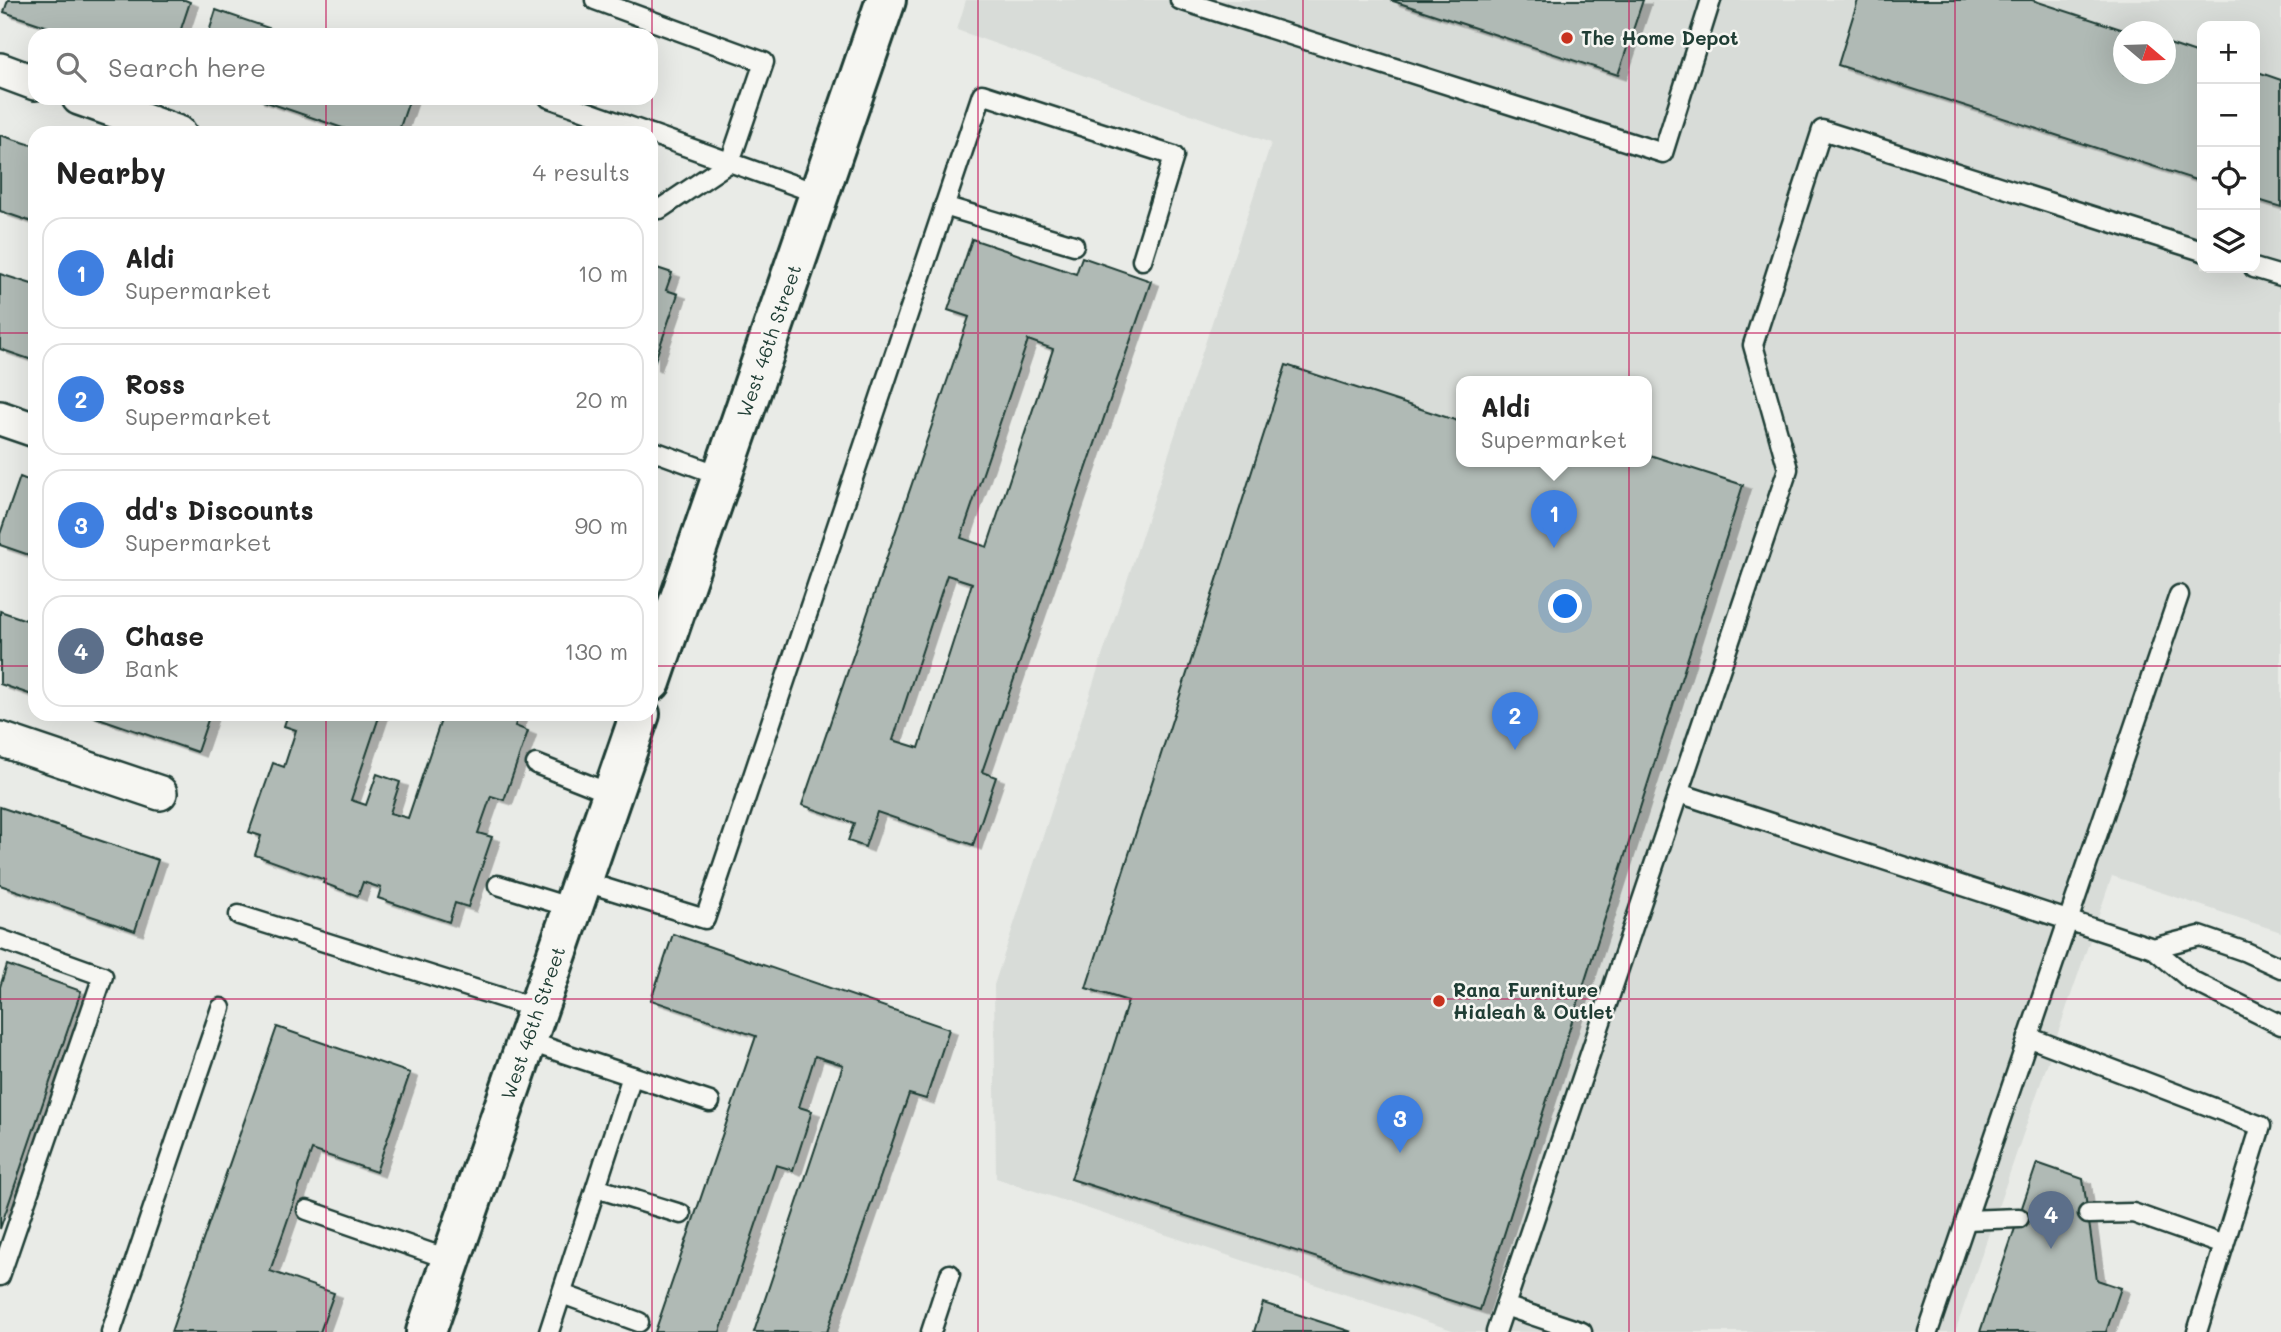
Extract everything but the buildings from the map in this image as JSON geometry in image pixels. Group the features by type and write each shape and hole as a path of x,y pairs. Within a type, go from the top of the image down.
{"street":[{"name":"West 46th Street","path":"658,657 886,0"},
{"path":"0,70 28,80"},
{"path":"99,105 158,126"},
{"path":"0,418 28,428"},
{"name":"West 46th Street","path":"426,1332 638,721"},
{"path":"0,739 160,793"}],"lane":[{"path":"595,0 764,62 730,162 658,208"},
{"path":"1180,0 1663,153 1711,0"},
{"path":"498,885 577,895 705,919 982,94 1174,156 1142,260"},
{"path":"568,105 627,126"},
{"path":"1496,1332 1788,469 1753,345 1822,130 2197,249"},
{"path":"658,137 820,194"},
{"path":"944,206 1074,246"},
{"path":"2260,270 2281,276"},
{"path":"658,453 722,477"},
{"path":"1928,1332 2179,595"},
{"path":"536,764 612,794"},
{"path":"1679,793 2153,948 2192,980 2281,1025"},
{"path":"239,915 532,1025 632,1076 710,1102"},
{"path":"2153,948 2200,936 2281,968"},
{"path":"0,939 103,976 0,1276"},
{"path":"111,1332 222,1008"},
{"path":"2028,1037 2260,1126 2197,1332"},
{"path":"549,1332 632,1076"},
{"path":"596,1188 681,1214"},
{"path":"307,1210 451,1260"},
{"path":"2088,1214 2133,1213 2224,1245"},
{"path":"1966,1220 2019,1218"},
{"path":"931,1332 950,1274"},
{"path":"562,1294 639,1322"},
{"path":"1505,1306 1582,1332"}],"shaded area":[{"path":"966,0 2281,0 2281,932 2112,876 1955,1332 1458,1332 996,1178 994,985 1271,143 957,30"}],"place":[{"name":"The Home Depot","path":"1567,38"},
{"name":"Aldi","path":"1554,548"},
{"name":"Ross","path":"1515,750"},
{"name":"Rana Furniture Hialeah & Outlet","path":"1439,1001"},
{"name":"dd's Discounts","path":"1400,1153"},
{"name":"Chase","path":"2051,1249"}]}
